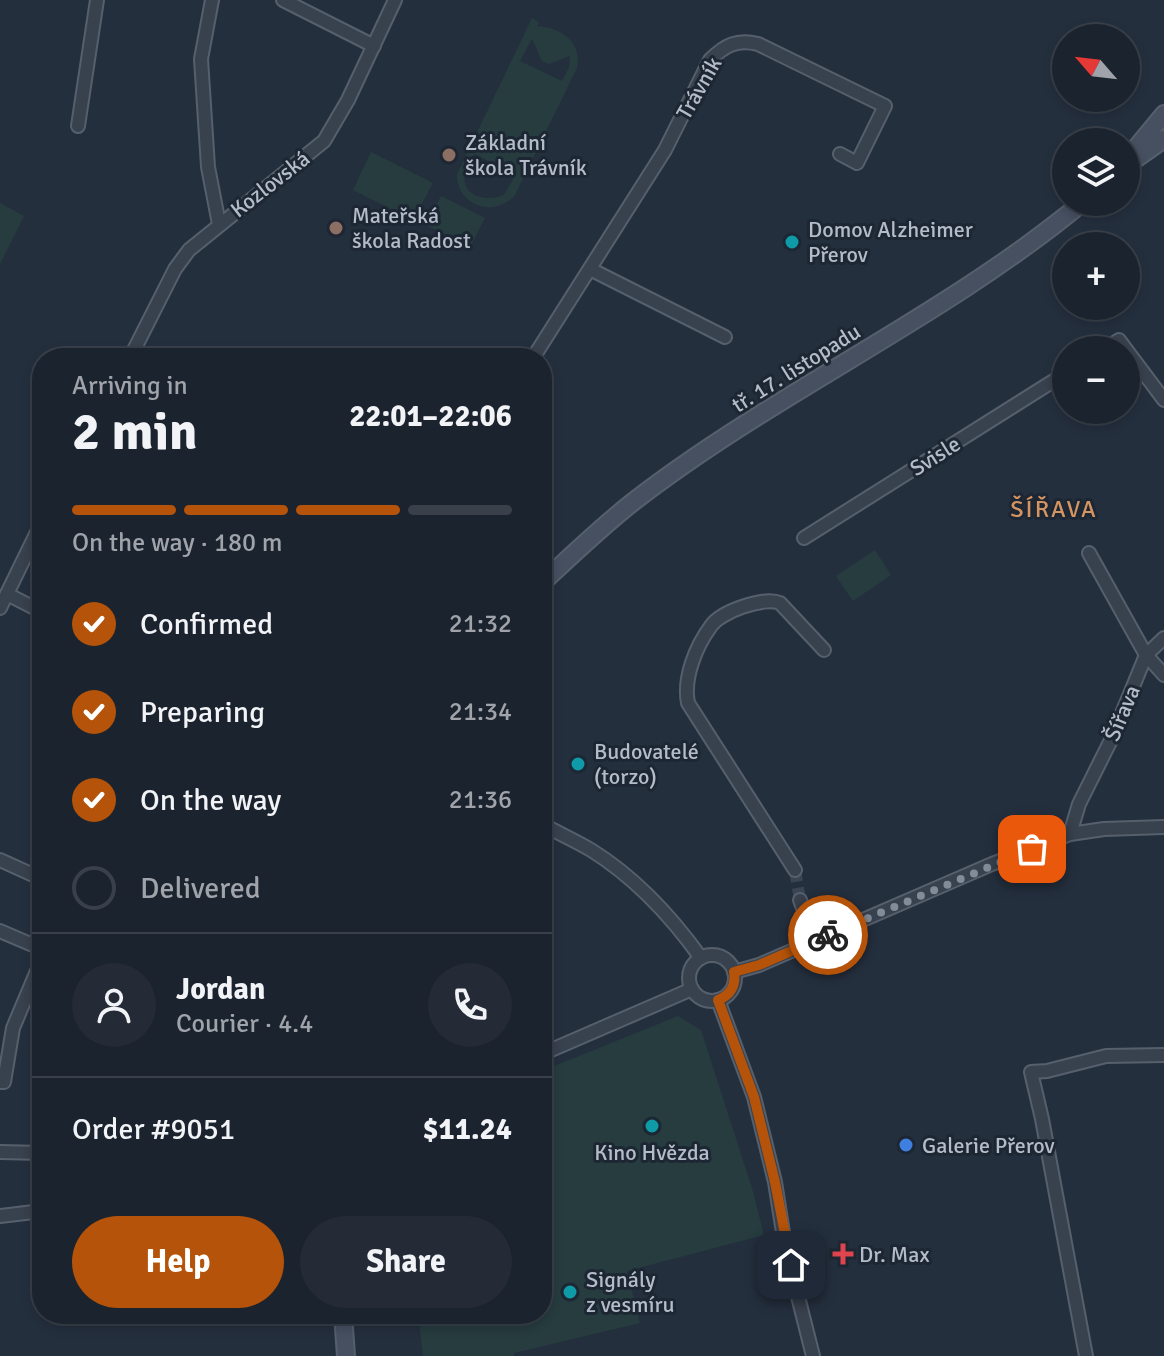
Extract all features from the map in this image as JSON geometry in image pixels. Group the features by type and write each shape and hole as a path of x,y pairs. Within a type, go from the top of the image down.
{"main road":[{"path":"1140,143 1164,114"},
{"path":"1140,156 1164,139"},
{"name":"tř. 17. listopadu","path":"552,574 632,503 700,454 949,299 1066,216"},
{"path":"344,1324 346,1356"}],"street":[{"path":"78,126 97,0"},
{"path":"212,0 201,59 208,167 219,224"},
{"path":"283,0 374,46"},
{"name":"Kozlovská","path":"135,348 175,269 189,250 324,141 348,100 395,0"},
{"name":"Trávník","path":"539,348 665,150 710,60 722,48 746,41 758,44 885,106 857,163 840,154"},
{"path":"590,269 725,337"},
{"path":"1140,368 1164,400"},
{"name":"Svisle","path":"804,538 1052,382"},
{"path":"0,608 32,543"},
{"path":"1089,553 1146,655 1164,675"},
{"path":"7,594 32,607"},
{"path":"795,870 688,703 685,688 694,660 712,623 757,601 780,603 824,650"},
{"path":"1146,655 1164,638"},
{"name":"Šířava","path":"1070,834 1079,804 1111,740 1146,655"},
{"path":"734,972 759,965 992,864 1070,834 1104,829 1164,827"},
{"path":"552,829 592,850 628,877 671,917 701,958"},
{"path":"0,860 32,874"},
{"path":"800,900 815,941"},
{"path":"0,931 32,945"},
{"path":"711,955 721,957 734,972 733,987 718,1000 703,999 692,989 689,979 691,969 701,958 711,955"},
{"path":"0,1082 4,1082 6,1028 32,978"},
{"path":"552,1050 692,989"},
{"path":"718,1000 754,1097 775,1182 785,1245 813,1356"},
{"path":"1086,1356 1031,1072 1106,1056 1164,1055"},
{"path":"0,1152 32,1153"},
{"path":"0,1216 32,1212"}],"green space":[{"path":"532,18 539,22 537,26 562,33 577,51 577,68 515,195 497,206 478,205 463,194 457,174","holes":["532,39 542,61 549,64 570,56 569,67 562,81 520,61","474,154 516,174 504,195 490,198 477,196 467,188 465,173"]},
{"path":"371,152 433,183 413,220 353,190"},
{"path":"441,196 485,218 470,247 426,225"},
{"path":"0,203 24,216 0,264"},
{"path":"875,550 891,575 853,601 836,576"},
{"path":"678,1016 701,1030 764,1235 627,1271 640,1323 514,1353 514,1356 423,1356 419,1324 552,1324 552,1067"}],"tunnel":[{"path":"795,870 800,900"}],"way so far":[{"path":"828,935 1032,849"}],"place":[{"name":"Základní škola Trávník","path":"449,155"},
{"name":"Mateřská škola Radost","path":"336,228"},
{"name":"Domov Alzheimer Přerov","path":"792,242"},
{"name":"Budovatelé (torzo)","path":"578,764"},
{"name":"Kino Hvězda","path":"652,1126"},
{"name":"Galerie Přerov","path":"906,1145"},
{"name":"Dr. Max","path":"843,1254"},
{"name":"Signály z vesmíru","path":"570,1292"}],"district":[{"name":"ŠÍŘAVA","path":"1054,509"}],"route":[{"path":"791,1265 754,1097 718,1000 733,987 734,972 759,965 828,935"}]}
